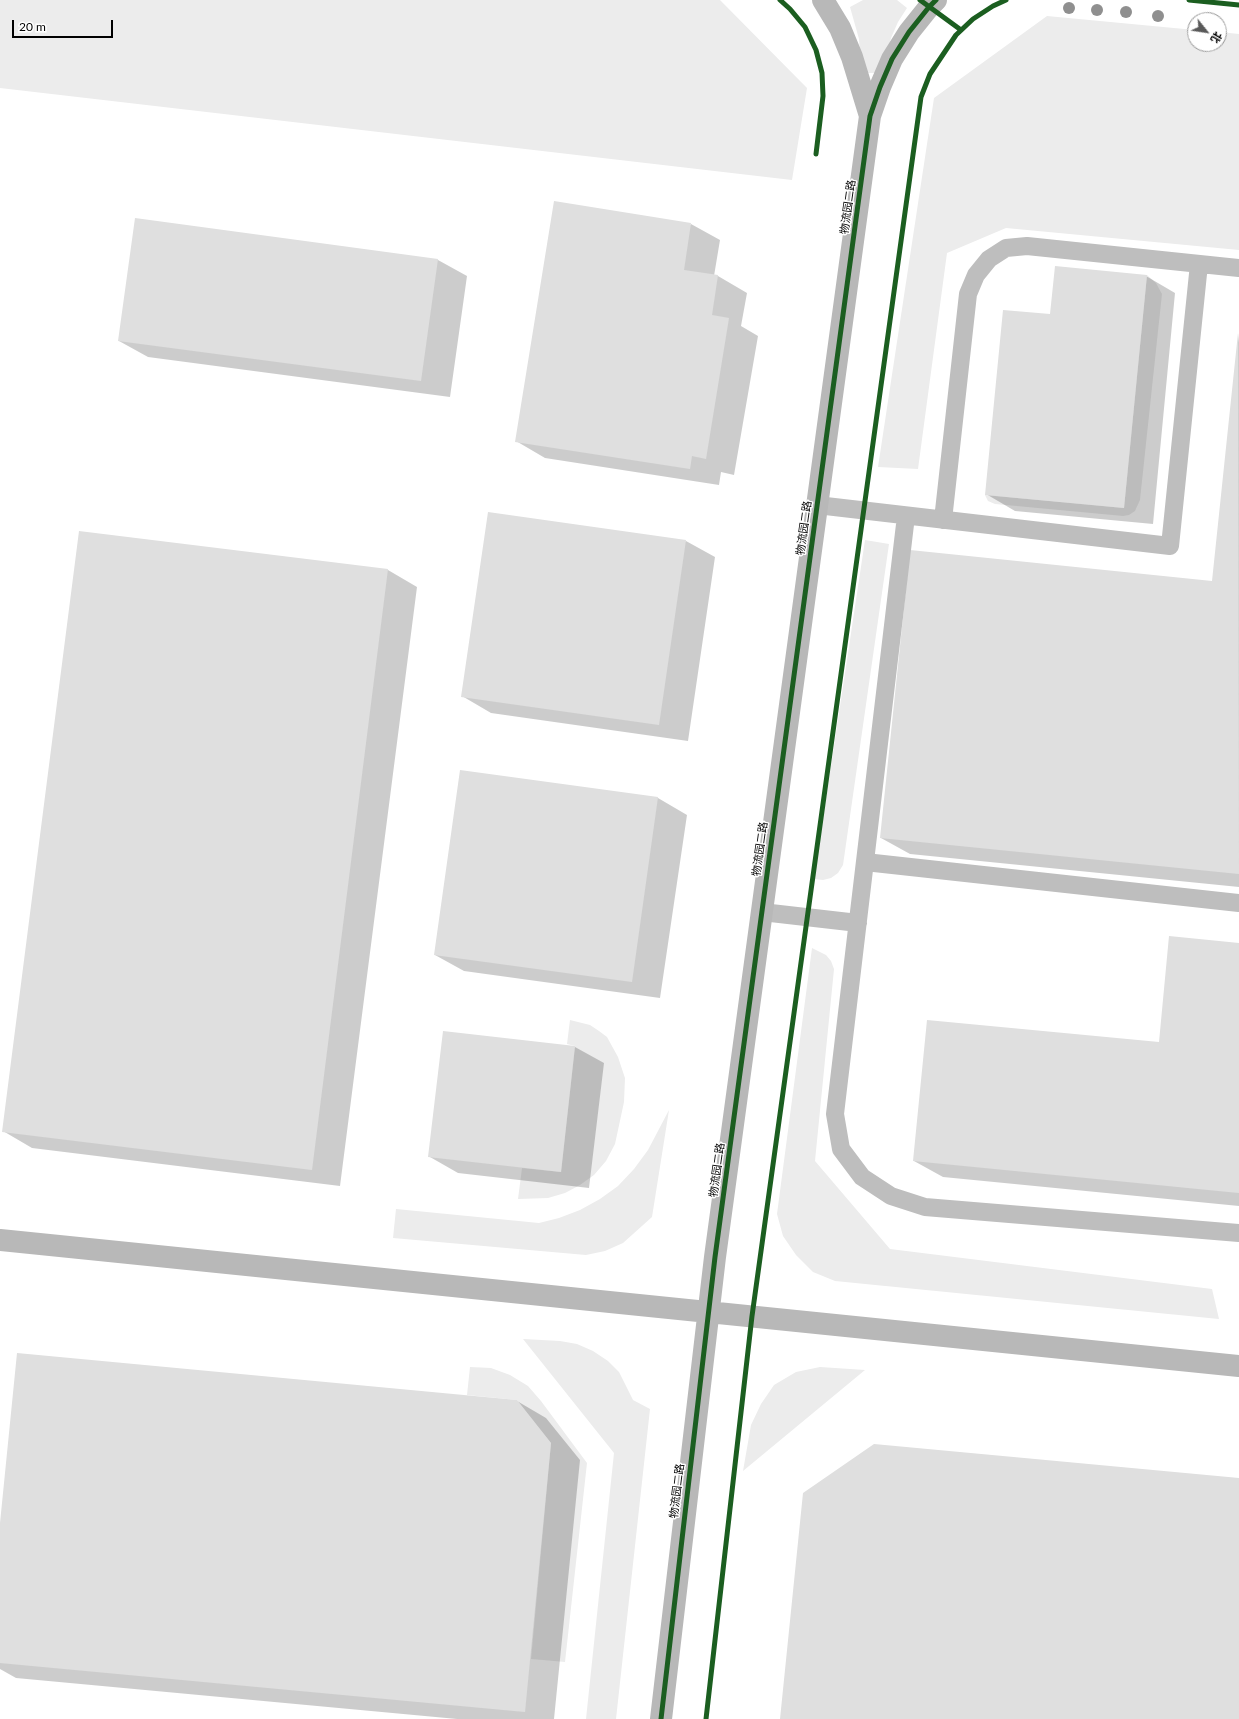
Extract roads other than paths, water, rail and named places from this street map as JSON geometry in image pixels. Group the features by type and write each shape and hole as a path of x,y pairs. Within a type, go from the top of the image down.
{"street":[{"path":"823,0 840,28 852,57 870,116"},
{"name":"物流园二路","path":"660,1719 709,1312 870,116 892,59 908,32 936,0"},
{"path":"0,1240 1239,1366"}],"lane":[{"path":"943,520 968,294 976,275 989,259 1006,248 1027,246 1239,268"},
{"path":"817,505 1170,546 1199,264"},
{"path":"906,516 835,1114 842,1149 862,1177 891,1196 925,1207 1239,1233"},
{"path":"865,862 1239,903"},
{"path":"762,912 858,923"}]}
